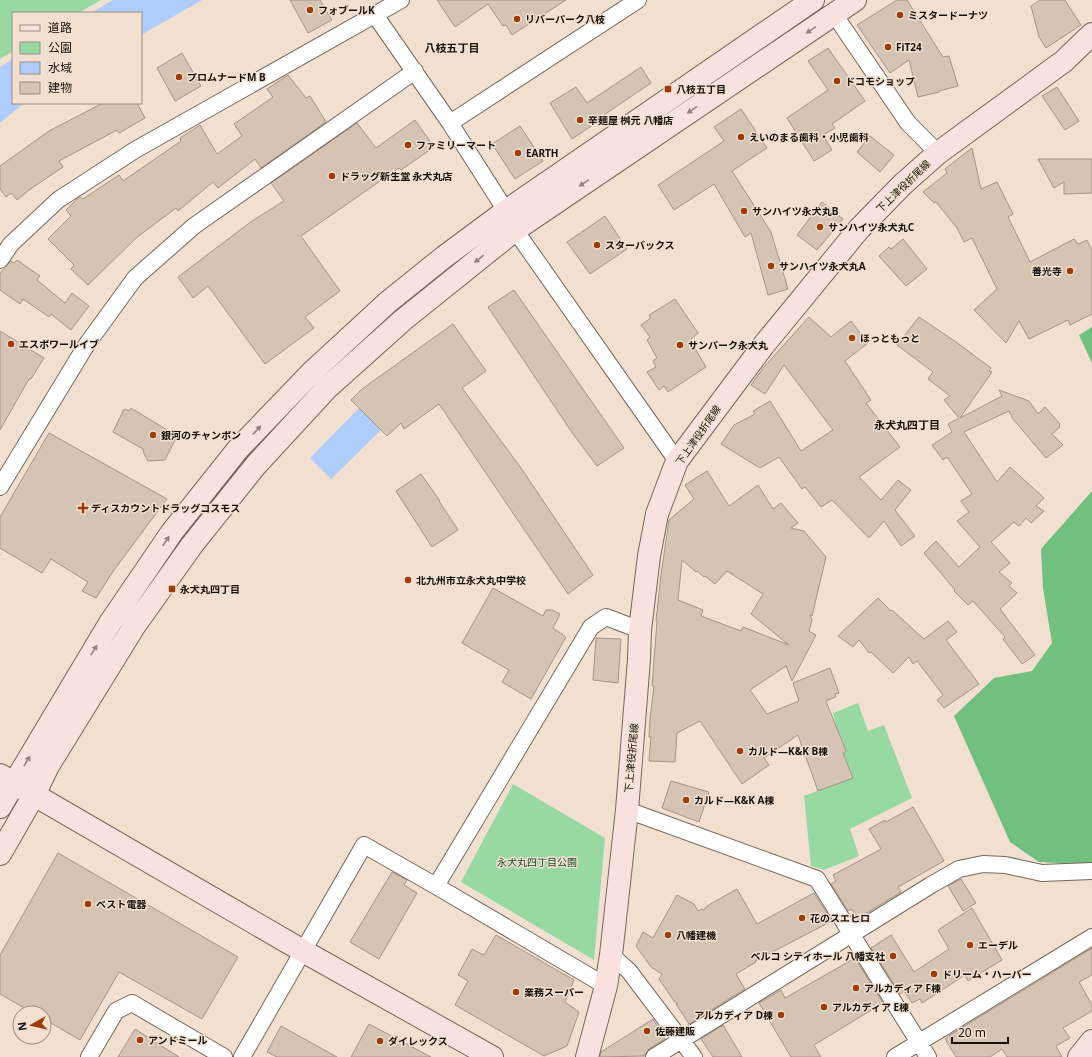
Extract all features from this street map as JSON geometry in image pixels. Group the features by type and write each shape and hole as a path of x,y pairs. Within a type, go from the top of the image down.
{"street":[{"path":"0,260 11,244 58,200 135,150 400,0"},
{"path":"450,123 638,0"},
{"path":"0,854 34,795 48,766 134,625 192,545 256,465 327,388 510,221 813,0"},
{"path":"0,807 7,779 172,532 238,449 312,372 388,302 444,257 510,221 855,0"},
{"path":"834,14 908,124 938,153"},
{"path":"375,15 450,123 510,221 677,461"},
{"name":"下上津役折尾線","path":"587,1057 606,986 611,955 627,810 640,630 649,556 657,514 677,461 763,346 859,229 903,184 938,153 1064,61 1092,34"},
{"path":"0,487 87,344 135,278 194,226 415,71"},
{"path":"436,886 591,627 606,617 640,630"},
{"path":"7,779 303,951 492,1057"},
{"path":"627,810 817,879 928,1057"},
{"path":"242,1057 364,845 606,986"},
{"path":"654,1057 852,935 931,884 959,869 983,864 1005,865 1042,873 1092,871"},
{"path":"895,1057 1092,937"},
{"path":"611,955 629,971 694,1057"},
{"path":"88,1057 116,1011 132,1003 224,1057"},
{"path":"1079,1057 1092,1041"}],"green space":[{"path":"0,0 101,0 80,12 12,12 12,52 0,59"},
{"path":"1092,327 1092,363 1079,335"},
{"path":"1092,491 1092,865 1039,862 1010,842 954,716 994,678 1032,671 1052,643 1043,588 1041,549"},
{"path":"858,703 868,731 884,725 912,798 850,829 859,856 824,870 811,866 804,796 852,778 843,753 846,751 836,726 833,713"},
{"name":"永犬丸四丁目公園","path":"513,784 605,838 594,960 461,882"}],"water":[{"path":"113,0 202,0 142,34 142,12 93,12"},
{"path":"12,60 12,104 23,104 0,123 0,67"},
{"path":"359,408 381,430 331,479 310,458"}],"building":[{"name":"フォブールK","path":"290,0 320,0 332,20 308,33"},
{"path":"437,0 566,0 512,35 506,25 503,26 488,4 455,27"},
{"path":"897,0 907,0 943,57 949,56 958,86 918,97 909,60 890,73 857,25"},
{"path":"1040,0 1065,0 1081,25 1046,48 1039,37 1031,6"},
{"path":"828,48 865,101 832,124 835,128 823,135 832,150 814,161 787,118 828,90 808,61"},
{"name":"プロムナードM B","path":"182,53 201,86 175,101 157,68"},
{"path":"641,67 651,83 598,119 599,121 572,139 550,103 576,87 587,103"},
{"path":"288,75 306,98 310,96 326,122 261,168 255,159 218,188 213,182 178,211 176,208 136,238 88,285 71,269 74,265 48,239 71,216 66,210 78,198 80,197 83,199 119,175 123,181 181,141 180,138 200,125 217,154 242,136 234,124 273,97 267,89"},
{"path":"1057,87 1079,121 1065,130 1042,96"},
{"path":"101,104 138,104 145,118 119,133 117,130 59,161 63,167 17,200 11,193 6,197 0,189 0,166 49,131"},
{"path":"741,109 767,148 732,171 771,232 788,289 768,295 751,233 745,237 714,184 674,210 658,185 724,141 714,127"},
{"path":"415,120 434,147 401,170 399,168 301,236 340,291 305,317 314,328 265,364 208,286 193,298 178,277 252,221 284,201 271,183 357,123 376,148"},
{"path":"520,126 543,161 515,179 492,144"},
{"path":"870,136 894,155 880,172 857,152"},
{"path":"972,148 981,189 997,182 1013,214 1008,217 1030,262 1074,239 1078,244 1087,240 1092,250 1092,314 1070,325 1068,320 1029,339 1019,321 1006,343 974,310 997,289 972,238 964,242 957,228 936,202 934,203 923,192 947,173 945,169"},
{"path":"1038,159 1092,159 1092,193 1064,194 1064,182 1054,188"},
{"name":"サンハイツ永犬丸C","path":"822,202 843,219 817,250 797,235"},
{"name":"スターバックス","path":"605,216 627,249 590,274 567,242"},
{"path":"903,239 927,269 906,286 879,256 889,247 891,249"},
{"path":"17,260 40,276 37,280 65,303 72,293 89,306 71,330 51,314 49,317 23,299 20,304 0,290 0,273 11,261 14,263"},
{"path":"514,290 624,448 597,466 573,434 488,307"},
{"name":"サンパーク永犬丸","path":"675,299 698,333 690,340 706,367 668,392 664,386 659,390 647,372 656,367 653,361 657,358 647,340 650,337 641,325 651,318 649,315"},
{"path":"809,317 831,337 851,321 868,343 845,361 871,400 866,403 900,447 859,477 881,500 898,480 911,490 895,510 915,536 901,546 884,521 869,538 832,500 821,507 805,487 802,489 779,457 760,468 721,444 734,425 755,414 753,411 770,401 801,451 833,430 784,365 765,394 751,385 764,367"},
{"path":"919,317 991,368 989,371 992,372 960,418 1002,396 999,390 1029,401 1038,414 1045,407 1060,424 1060,427 1052,434 1063,445 1046,458 1013,419 1009,411 964,432 997,482 1010,467 1044,498 1036,506 1044,511 1031,523 1026,518 1019,526 1014,522 991,542 1010,563 999,572 1012,583 1009,586 1017,593 1000,609 1035,655 1022,664 1003,639 1005,637 973,601 968,605 954,591 955,590 924,553 936,541 959,567 980,547 957,521 969,512 961,501 972,494 947,457 943,460 932,445 952,432 948,424 959,418 944,400 950,396 928,379 933,372 897,345"},
{"path":"453,324 486,371 462,388 521,468 593,575 568,594 439,404 404,429 401,423 387,436 351,400 362,389"},
{"path":"0,331 44,358 31,379 29,379 0,430"},
{"path":"131,408 172,433 176,438 165,460 148,461 143,449 113,432 124,409 129,411"},
{"name":"ディスカウントドラッグコスモス","path":"49,433 167,499 114,570 96,598 82,591 88,582 51,559 42,573 0,548 0,517"},
{"path":"707,471 729,506 758,485 773,509 781,503 798,523 791,528 804,531 826,557 812,616 810,615 812,620 809,631 816,635 792,681 786,666 750,690 767,714 799,701 793,683 830,668 839,693 835,694 836,697 826,701 846,751 843,753 853,778 818,791 798,735 764,758 769,765 742,784 700,721 677,733 675,762 649,761 651,737 649,737 650,719 654,686 652,686 656,621 661,575 669,520 694,499 685,485","holes":["682,560 696,572 697,571 704,577 705,576 715,584 727,571 763,594 751,614 789,645 743,627 741,631 701,616 703,610 678,600"]},
{"path":"421,474 458,530 432,547 396,491"},
{"path":"493,588 543,616 546,610 552,610 560,614 553,628 566,637 531,699 502,682 509,670 462,643"},
{"path":"878,598 924,639 948,621 957,632 946,640 979,684 944,708 937,700 943,695 917,661 913,664 909,657 893,673 871,652 869,653 859,640 853,647 838,636"},
{"path":"596,638 621,639 618,683 593,680"},
{"name":"カルド―K&K A棟","path":"671,781 709,792 699,822 662,808"},
{"path":"913,807 944,861 898,887 901,892 857,919 852,909 848,911 831,884 836,881 833,875 881,849 869,829 885,820 886,822"},
{"name":"ベスト電器","path":"58,853 238,957 202,1019 119,972 80,1040 52,1024 52,1005 19,1005 0,994 0,955"},
{"path":"392,872 407,880 404,885 417,893 379,959 350,942"},
{"path":"961,879 976,903 963,911 948,886"},
{"path":"737,889 757,924 814,893 832,921 755,961 756,962 736,974 745,989 689,1024 676,1004 678,1004 674,1001 659,979 662,974 651,967 636,946 643,932 653,938 677,895 694,904 698,911 702,909 704,910 707,906"},
{"path":"972,908 1002,960 968,981 965,975 922,1003 920,999 912,1003 904,991 900,994 871,948 891,935 914,972 949,949 938,930"},
{"name":"業務スーパー","path":"496,935 574,980 565,1002 579,1012 567,1046 544,1056 455,1005 468,981 458,975 472,949 484,955"},
{"path":"1092,948 1092,975 1079,982 1092,1005 1092,1011 1063,1028 1070,1038 1056,1046 1062,1057 1007,1057 1002,1049 990,1057 956,1057 945,1039"},
{"path":"855,958 883,1003 814,1045 821,1057 791,1057 759,1003 781,990 785,998"},
{"name":"佐藤建販","path":"653,1019 665,1039 649,1049 645,1056 600,1057 601,1052"},
{"name":"ダイレックス","path":"369,1024 431,1057 351,1057"},
{"path":"723,1025 742,1057 713,1057 701,1039"},
{"path":"281,1026 337,1057 277,1057 267,1052"},
{"name":"アンドミール","path":"135,1029 179,1057 118,1057"}],"place":[{"name":"フォブールK","path":"310,10"},
{"name":"ミスタードーナツ","path":"900,15"},
{"name":"リバーパーク八枝","path":"517,19"},
{"name":"FiT24","path":"888,47"},
{"name":"プロムナードM B","path":"179,77"},
{"name":"ドコモショップ","path":"837,81"},
{"name":"八枝五丁目","path":"668,89"},
{"name":"辛麺屋 桝元 八幡店","path":"580,120"},
{"name":"えいのまる歯科・小児歯科","path":"741,137"},
{"name":"ファミリーマート","path":"408,145"},
{"name":"EARTH","path":"518,153"},
{"name":"ドラッグ新生堂 永犬丸店","path":"332,176"},
{"name":"サンハイツ永犬丸B","path":"744,211"},
{"name":"サンハイツ永犬丸C","path":"820,227"},
{"name":"スターバックス","path":"597,245"},
{"name":"サンハイツ永犬丸A","path":"771,266"},
{"name":"善光寺","path":"1070,271"},
{"name":"ほっともっと","path":"852,338"},
{"name":"エスポワールイブ","path":"11,344"},
{"name":"サンパーク永犬丸","path":"680,345"},
{"name":"銀河のチャンポン","path":"153,435"},
{"name":"ディスカウントドラッグコスモス","path":"83,508"},
{"name":"北九州市立永犬丸中学校","path":"408,580"},
{"name":"永犬丸四丁目","path":"172,589"},
{"name":"カルド―K&K B棟","path":"740,751"},
{"name":"カルド―K&K A棟","path":"686,800"},
{"name":"ベスト電器","path":"88,904"},
{"name":"花のスエヒロ","path":"802,918"},
{"name":"八幡建機","path":"668,935"},
{"name":"エーデル","path":"970,945"},
{"name":"ベルコ シティホール 八幡支社","path":"893,956"},
{"name":"ドリーム・ハーバー","path":"934,974"},
{"name":"アルカディア F棟","path":"856,988"},
{"name":"業務スーパー","path":"516,992"},
{"name":"アルカディア E棟","path":"824,1007"},
{"name":"アルカディア D棟","path":"781,1015"},
{"name":"佐藤建販","path":"647,1031"},
{"name":"アンドミール","path":"140,1040"},
{"name":"ダイレックス","path":"380,1041"}],"district":[{"name":"八枝五丁目","path":"452,47"},
{"name":"永犬丸四丁目","path":"907,424"}]}
